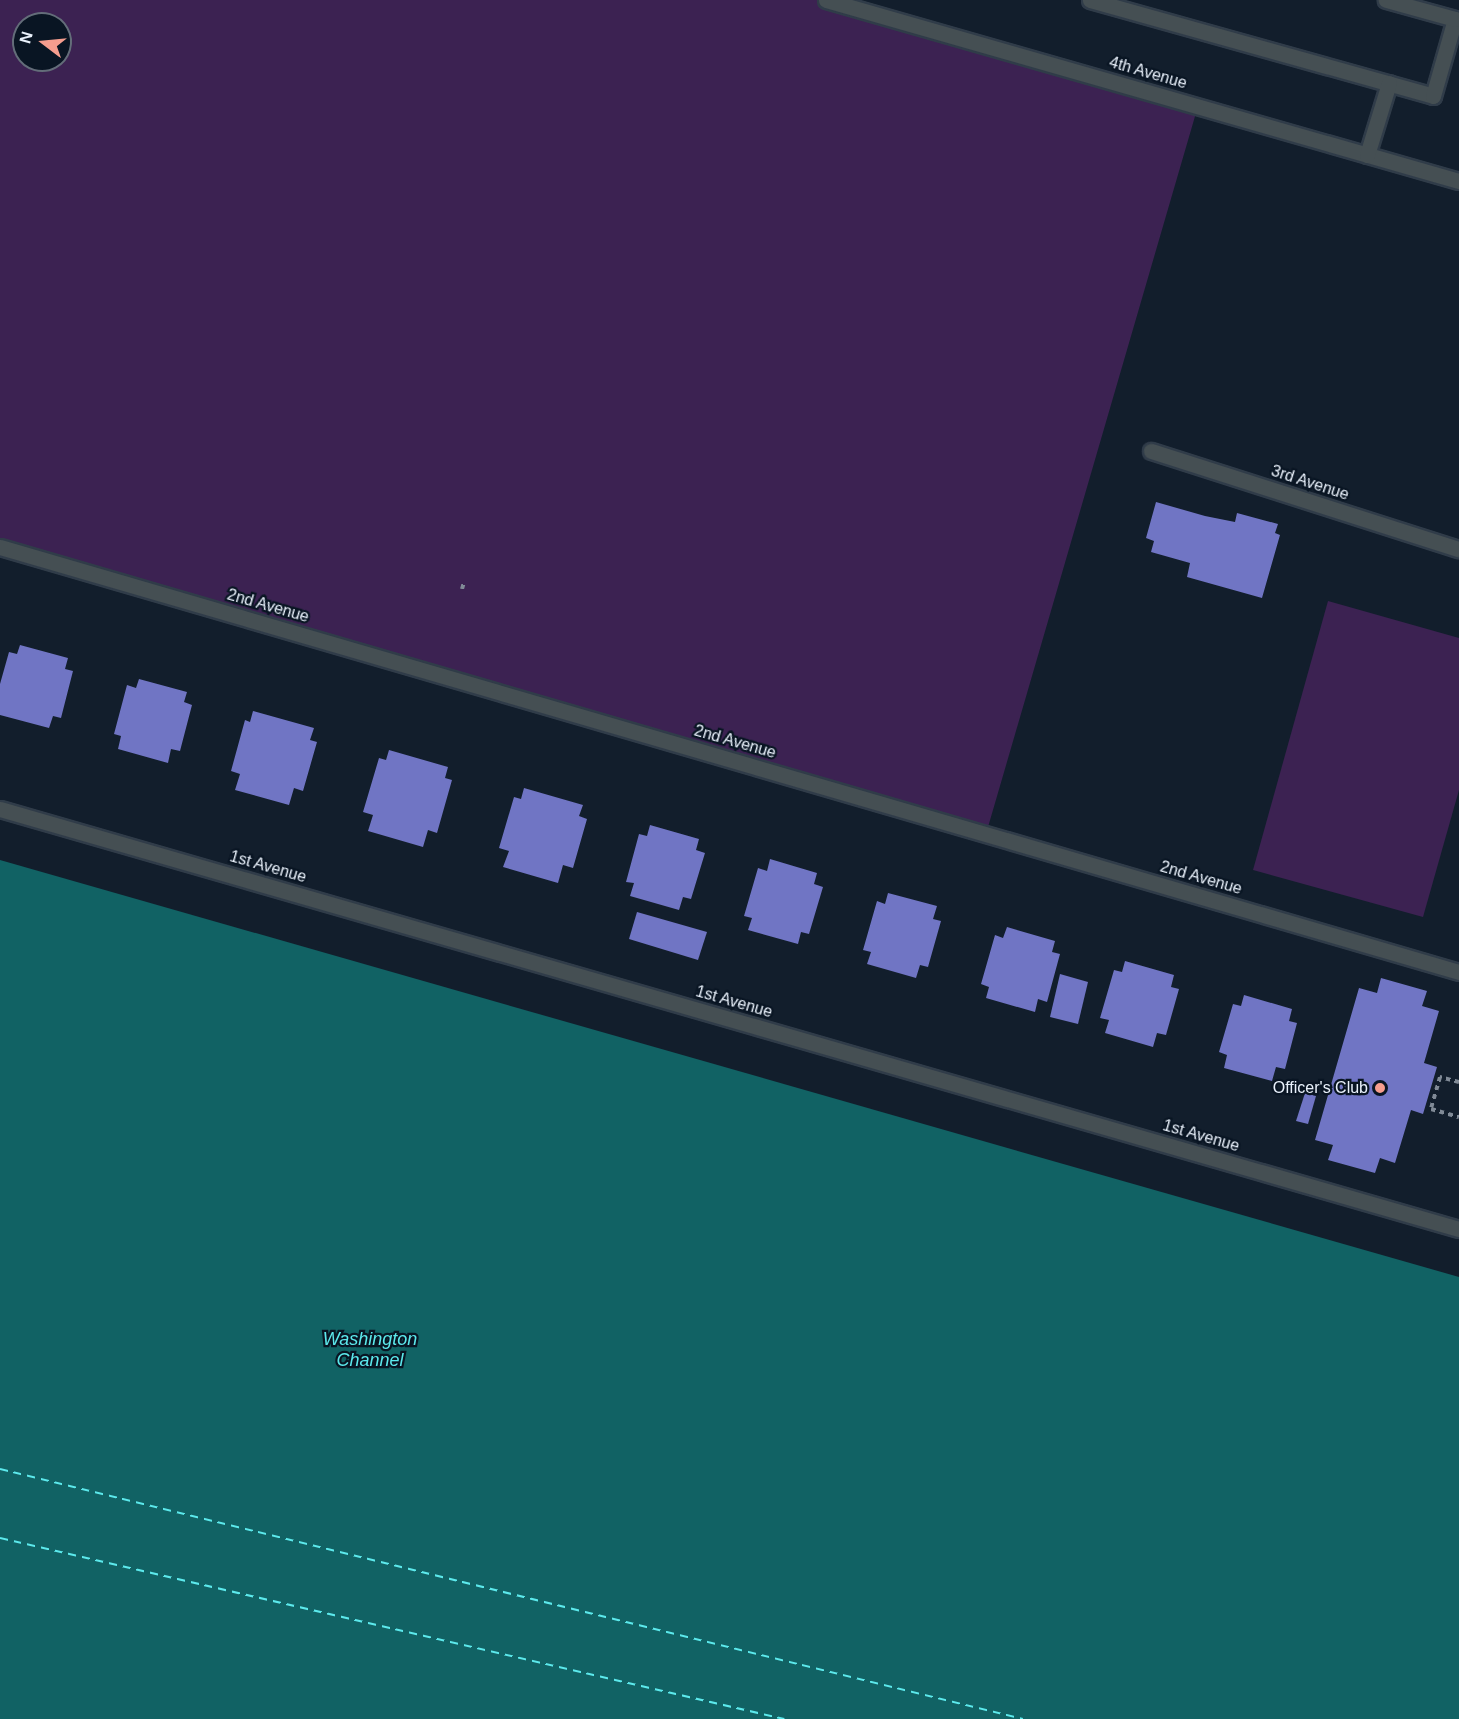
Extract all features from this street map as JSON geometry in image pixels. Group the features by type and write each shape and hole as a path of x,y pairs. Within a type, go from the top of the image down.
{"lane":[{"name":"4th Avenue","path":"826,0 1459,181"},
{"path":"1090,0 1140,7 1433,96 1455,19 1386,0"},
{"path":"1367,154 1389,83"},
{"name":"3rd Avenue","path":"1151,451 1459,549"},
{"name":"2nd Avenue","path":"0,547 1459,972"},
{"name":"1st Avenue","path":"0,808 1459,1229"}],"path":[{"path":"462,590 464,582"},
{"path":"1459,1082 1440,1077 1431,1109 1459,1117"}],"shaded area":[{"path":"0,0 826,0 1198,106 986,834 0,547"},
{"path":"1328,601 1459,638 1459,790 1423,917 1253,870"}],"water":[{"name":"Washington Channel","path":"0,860 1459,1277 1459,1719 0,1719"}],"building":[{"path":"1156,502 1235,522 1237,513 1278,524 1275,533 1280,535 1262,598 1187,577 1190,563 1151,552 1154,541 1146,538"},
{"path":"20,645 68,658 65,669 73,671 61,718 53,716 49,728 0,715 0,684 9,652 17,654"},
{"path":"139,679 187,692 184,702 192,705 180,751 171,749 168,763 118,749 121,736 114,734 127,685 136,688"},
{"path":"253,711 314,728 310,740 317,742 303,791 294,788 289,805 235,790 240,774 231,771 245,720 250,722"},
{"path":"389,750 448,767 445,778 452,780 437,833 428,830 423,847 368,831 373,815 363,812 379,758 386,760"},
{"path":"524,788 583,805 579,816 587,819 573,868 563,865 558,883 503,867 509,851 499,848 514,797 521,799"},
{"path":"650,825 699,839 696,850 705,853 691,899 683,897 679,910 630,896 634,883 626,882 639,834 647,836"},
{"path":"770,859 817,873 814,884 823,887 809,934 801,932 798,944 748,930 752,918 744,916 758,868 767,871"},
{"path":"888,893 937,906 933,919 941,921 928,967 920,965 916,978 867,964 871,952 863,950 877,901 885,904"},
{"path":"637,912 707,932 698,960 629,939"},
{"path":"1007,927 1055,941 1052,952 1060,954 1047,1002 1038,999 1035,1012 986,998 989,987 981,984 995,935 1003,938"},
{"path":"1125,961 1174,975 1171,987 1179,989 1166,1035 1157,1033 1153,1047 1105,1033 1109,1020 1100,1018 1114,970 1122,972"},
{"path":"1060,974 1088,982 1078,1024 1050,1017"},
{"name":"Officer's Club","path":"1381,978 1427,991 1422,1006 1439,1011 1424,1063 1437,1067 1423,1114 1411,1110 1395,1163 1380,1158 1375,1173 1328,1160 1333,1145 1315,1140 1359,988 1377,993"},
{"path":"1244,995 1292,1009 1289,1021 1297,1023 1285,1069 1276,1067 1272,1081 1224,1068 1227,1055 1219,1052 1233,1004 1241,1006"},
{"path":"1305,1093 1316,1096 1308,1124 1296,1121"}],"ferry route":[{"path":"0,1469 1023,1719"},
{"path":"0,1538 784,1719"}],"place":[{"name":"Officer's Club","path":"1380,1088"}]}
